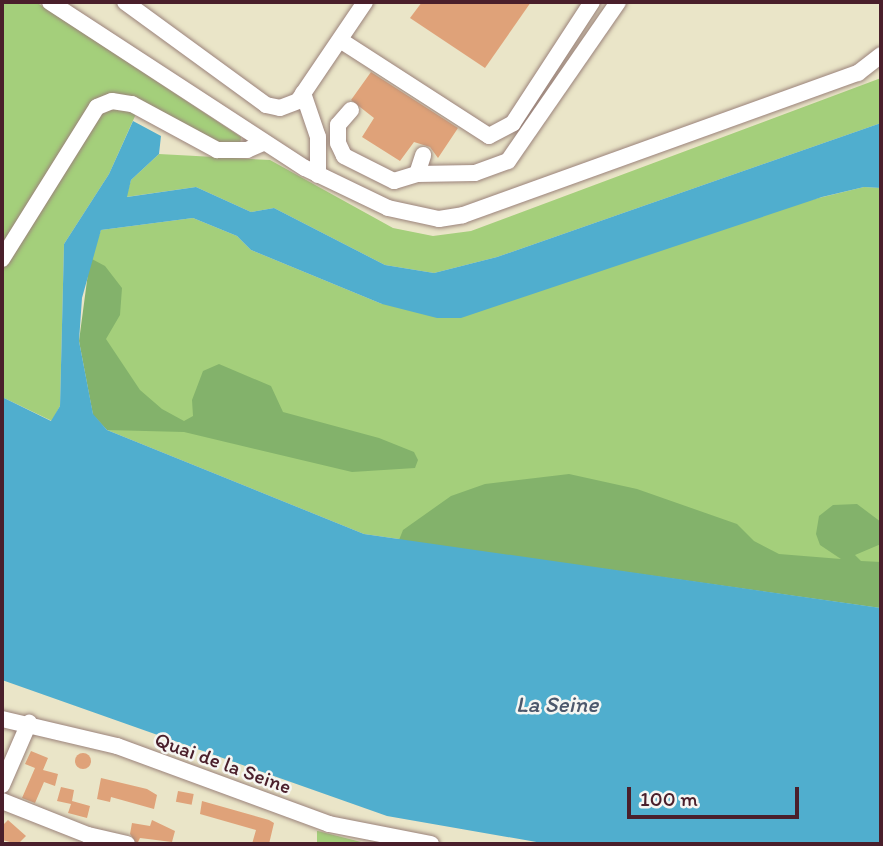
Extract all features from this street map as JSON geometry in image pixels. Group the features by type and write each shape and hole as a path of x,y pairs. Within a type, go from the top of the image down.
{"street":[{"path":"50,2 262,143 318,175 398,211 439,219 463,215 858,73 881,55"},
{"path":"125,2 266,105 280,108 298,101 365,2"},
{"path":"340,40 489,136 513,123 592,2"},
{"path":"351,110 338,125 338,144 344,156 394,181 417,174 475,173 508,161 618,2"},
{"path":"303,93 318,137 318,175"},
{"path":"2,259 97,107 113,101 132,104 217,150 247,150 262,143"},
{"path":"417,174 423,155"},
{"name":"Quai de la Seine","path":"2,719 29,723 117,746 329,824 385,841 431,844"},
{"path":"2,785 29,723"},
{"path":"2,800 88,835 127,844"}],"green space":[{"path":"2,2 36,2 241,137 240,145 200,140 140,105 109,174 64,244 60,406 52,421 2,397"},
{"path":"881,78 881,123 497,257 434,273 385,265 274,208 251,212 196,187 126,197 131,180 159,154 270,160 393,228 433,236 471,231"},
{"path":"864,187 881,188 881,608 364,534 107,430 90,258 101,230 193,218 237,236 251,250 382,304"},
{"path":"90,258 105,266 122,288 120,315 106,339 140,390 162,409 184,421 193,416 192,400 203,371 219,364 271,386 283,412 379,438 414,452 418,460 415,468 352,472 184,432 107,430 93,415 79,341"},
{"path":"569,474 637,489 737,524 754,541 779,554 841,559 820,545 816,534 819,516 833,505 857,504 881,522 881,544 855,555 861,561 881,562 881,608 399,540 403,530 451,496 485,484"},
{"path":"318,831 369,844 317,844"}],"water":[{"name":"La Seine","path":"133,121 161,136 159,154 131,180 127,197 196,187 251,212 274,208 385,265 434,273 497,257 881,123 881,188 864,187 822,197 461,318 437,318 382,304 251,250 237,236 193,218 101,230 82,298 79,341 93,414 107,430 364,534 881,608 881,844 548,844 387,816 2,680 2,397 51,421 60,406 64,244 109,174"}],"building":[{"path":"422,2 531,2 485,68 410,18"},
{"path":"371,72 458,128 438,158 430,147 414,142 400,161 362,137 374,118 351,100"},
{"path":"31,751 48,758 43,770 58,774 55,786 44,782 35,803 22,798 35,768 25,764"},
{"path":"83,753 91,761 83,769 75,761"},
{"path":"101,778 147,789 157,795 154,809 111,797 110,802 97,799"},
{"path":"61,787 74,790 72,801 90,806 87,818 68,813 71,804 57,801"},
{"path":"178,791 194,794 192,805 176,802"},
{"path":"202,801 274,823 269,844 252,844 256,830 200,814"},
{"path":"8,820 26,836 18,844 2,840 2,826"},
{"path":"152,820 175,831 172,842 140,838 137,844 130,834 132,823 150,826"}]}
